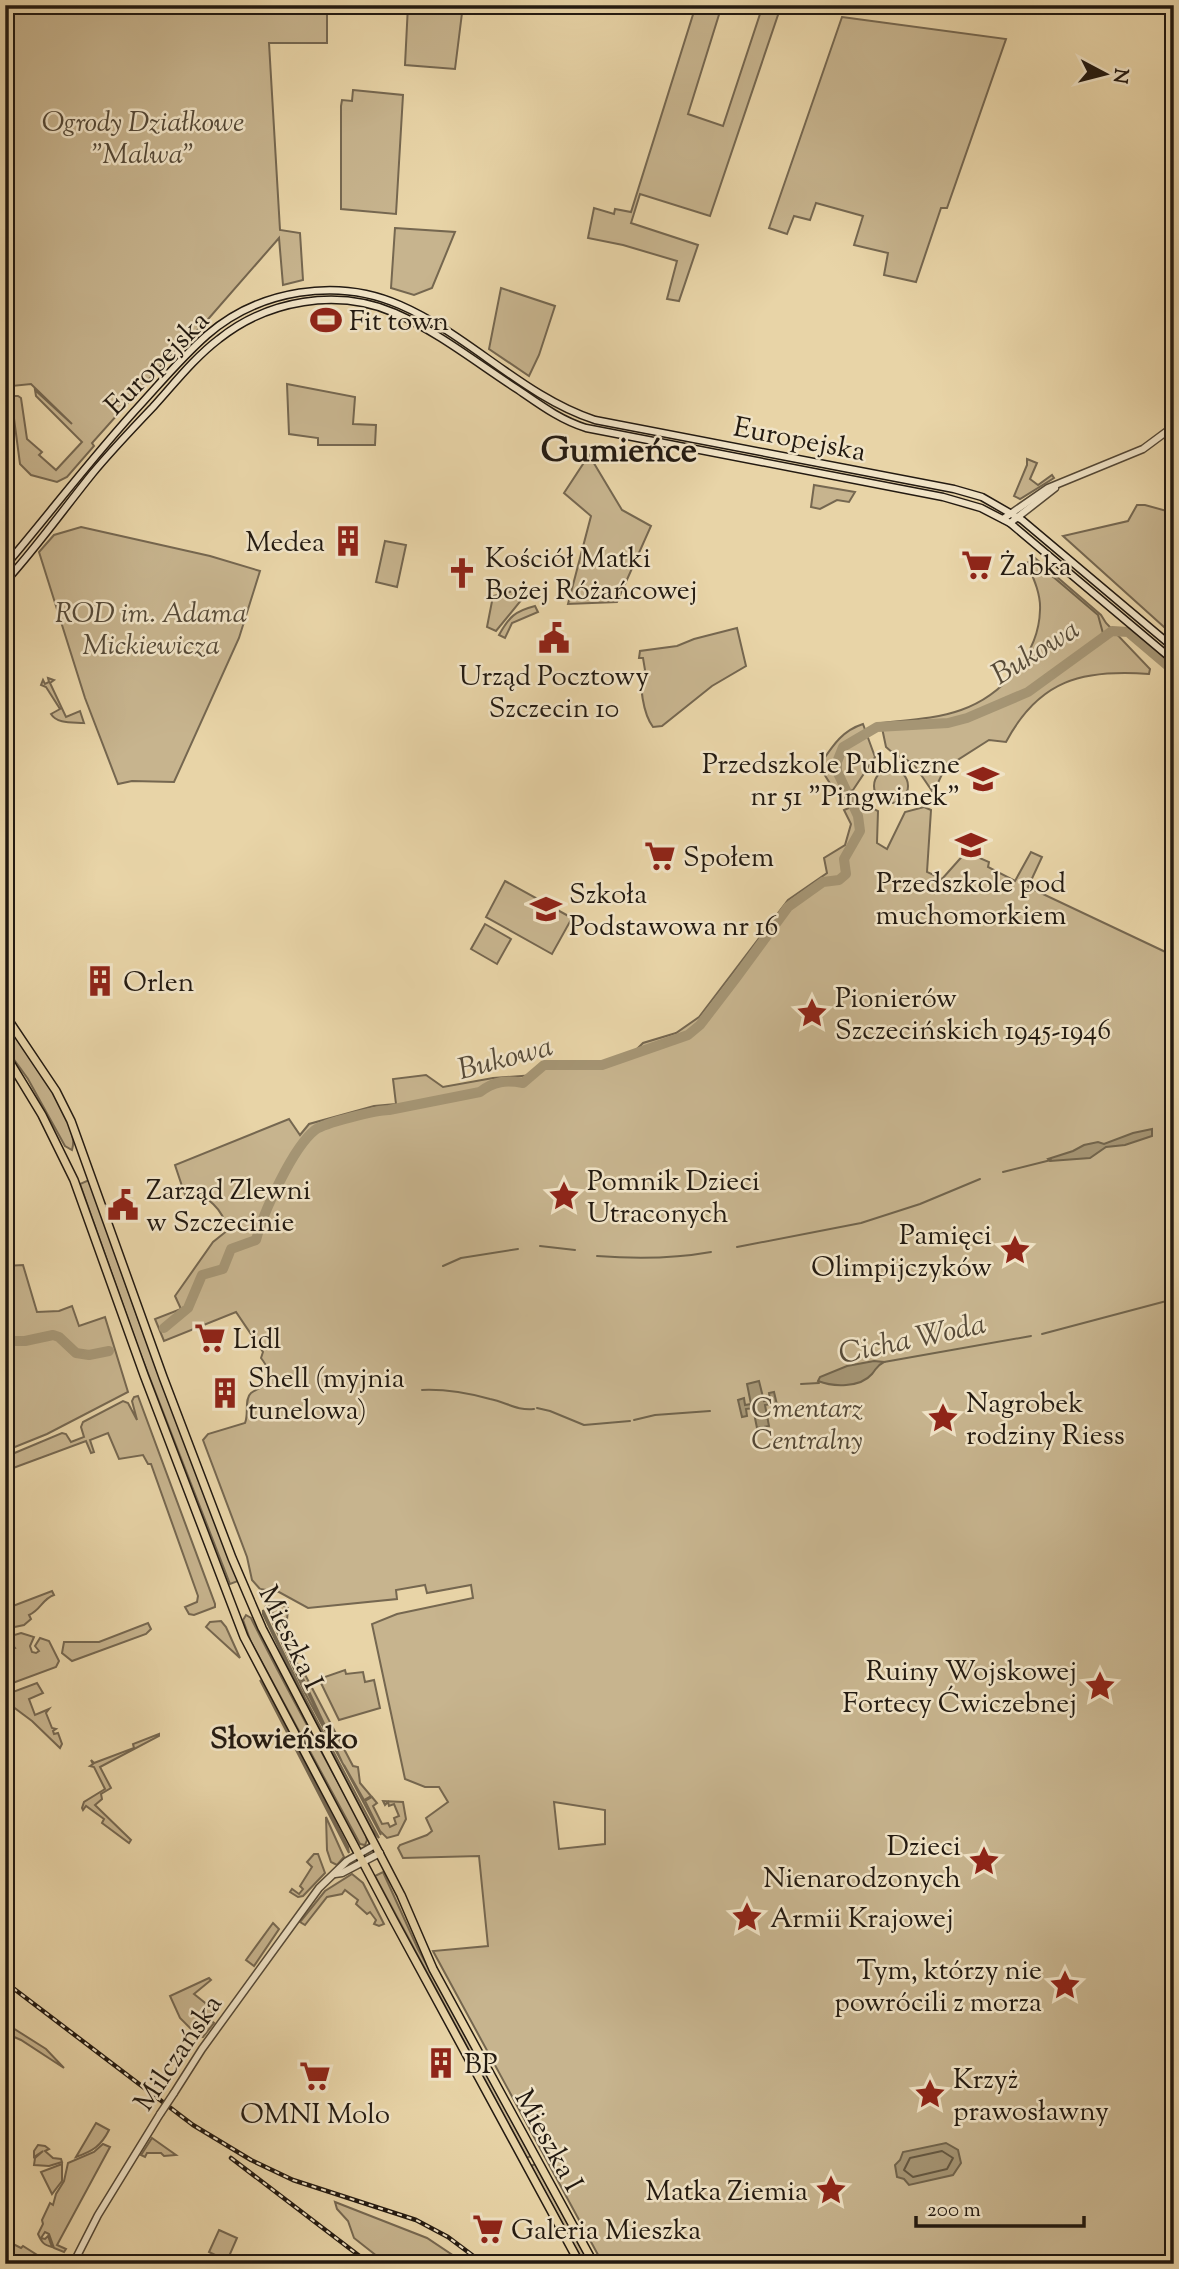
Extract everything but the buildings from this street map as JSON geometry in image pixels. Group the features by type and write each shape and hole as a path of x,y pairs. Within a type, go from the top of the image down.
{"main road":[{"name":"Europejska","path":"5,566 98,451 213,330 241,312 273,299 301,292 336,290 384,299 414,312 556,404 595,421 954,489 982,497 1018,517 1174,648"},
{"name":"Europejska","path":"5,582 113,450 186,370 218,340 239,324 269,310 295,303 330,300 370,305 406,319 554,414 586,428 968,503 1006,521 1174,661"},
{"path":"1006,521 1011,512 1041,492 1143,449 1174,426"},
{"path":"1006,521 1018,517 1062,482"},
{"name":"Mieszka I","path":"5,1015 56,1091 83,1154 237,1573 276,1656 378,1849 438,1979 594,2264"},
{"name":"Mieszka I","path":"5,1054 65,1159 241,1630 580,2264"},
{"name":"Milczańska","path":"73,2264 98,2215 202,2049 304,1907 333,1874 342,1873 378,1849"}],"green space":[{"name":"Ogrody Działkowe \"Malwa\"","path":"5,5 327,5 327,43 269,43 280,230 300,233 303,280 283,285 279,238 203,325 176,349 92,443 94,446 67,477 57,482 31,475 20,464 11,396 21,398 27,439 42,452 39,455 56,470 82,442 36,396 35,390 72,424 31,384 12,386 5,345"},
{"path":"408,5 463,5 455,69 405,65"},
{"path":"696,5 722,5 688,114 723,126 762,8 767,11 780,9 710,216 640,194 631,223 698,245 679,301 667,299 677,261 588,238 594,208 614,214 615,209 631,212"},
{"path":"842,17 1006,39 947,208 941,208 916,282 884,275 888,253 854,245 863,216 816,203 810,220 794,216 787,234 769,228"},
{"path":"353,90 403,95 396,214 341,209 341,106 342,100 352,101"},
{"path":"395,228 455,232 432,288 414,295 391,288"},
{"path":"501,288 555,306 529,376 489,349"},
{"path":"287,384 355,397 353,424 376,425 375,445 318,445 318,438 289,434"},
{"path":"589,455 622,510 651,526 617,602 568,604 591,516 564,493"},
{"path":"1027,459 1037,463 1030,479 1038,485 1052,475 1054,478 1020,499 1014,496"},
{"path":"814,485 855,492 849,502 837,500 820,509 811,507"},
{"path":"1137,505 1174,513 1174,636 1063,536 1128,521"},
{"name":"ROD im. Adama Mickiewicza","path":"81,527 210,556 260,571 239,638 174,782 132,781 118,784 85,698 39,552 54,535"},
{"path":"385,541 406,545 397,587 376,582"},
{"path":"1035,558 1101,615 1150,669 1149,674 1083,677 1048,692 1019,721 1006,742 989,740 945,768 932,791 913,763 886,747 881,723 932,717 961,710 990,695 1015,672 1033,643 1038,627 1039,598 1027,563"},
{"path":"511,588 523,598 496,631 487,627 493,596 510,592"},
{"path":"535,606 538,612 512,623 505,638 499,635 513,616"},
{"path":"737,628 746,666 712,686 662,726 653,727 643,698 642,682 645,670 643,658 639,658 640,651 677,646"},
{"path":"48,678 54,680 50,683 66,717 80,711 84,723 61,721 51,714 60,709 46,687 41,685 43,680 45,684 49,682"},
{"path":"863,724 875,757 853,790 838,796 819,766 843,735"},
{"path":"891,769 903,774 908,786 903,798 891,803 879,798 874,786 879,774"},
{"name":"Cmentarz Centralny","path":"856,805 866,805 878,811 877,843 887,849 905,812 924,807 931,810 927,872 942,879 966,852 989,862 988,867 1015,881 1031,852 1042,857 1028,887 1174,956 1174,2264 603,2264 433,1951 488,1946 479,1856 403,1858 398,1848 432,1831 426,1818 448,1802 439,1787 425,1787 405,1779 372,1624 397,1614 473,1598 471,1585 427,1593 425,1585 396,1590 397,1599 308,1608 279,1592 260,1589 252,1580 247,1557 203,1440 208,1434 245,1423 249,1396 268,1383 268,1369 261,1358 263,1352 236,1312 164,1341 155,1319 181,1309 175,1296 213,1242 228,1230 218,1210 208,1200 194,1196 186,1198 175,1165 289,1119 300,1135 309,1124 374,1106 396,1104 393,1079 426,1075 443,1087 493,1078 535,1075 546,1067 564,1064 602,1065 629,1057 643,1043 676,1033 699,1017 788,900 827,873 824,858 845,845 851,824 844,810","holes":["554,1802 605,1810 605,1844 559,1849"]},
{"path":"505,881 572,918 552,954 486,917"},
{"path":"485,924 511,939 497,964 471,949"},
{"path":"5,1020 60,1103 73,1137 72,1150 65,1146 28,1079 5,1047"},
{"path":"89,1180 140,1324 238,1581 230,1584 137,1345 80,1184"},
{"path":"23,1265 37,1312 59,1311 72,1306 79,1326 105,1317 128,1392 47,1434 5,1451 5,1327 9,1326 8,1322 5,1322 5,1266"},
{"path":"138,1396 215,1604 215,1607 194,1615 189,1614 185,1607 197,1602 198,1596 151,1464 148,1464 143,1455 119,1459 108,1433 90,1440 94,1452 91,1453 86,1441 5,1471 5,1457 62,1433 66,1434 71,1442 84,1437 81,1427 83,1422 123,1401 128,1403 137,1420 132,1401"},
{"path":"52,1591 54,1595 29,1615 31,1619 24,1625 5,1629 5,1609"},
{"path":"277,1602 288,1608 287,1620 276,1619 298,1665 269,1606"},
{"path":"265,1606 342,1762 298,1668 301,1667 353,1766 358,1767 360,1783 371,1796 364,1800 344,1765 381,1835 305,1693"},
{"path":"263,1610 305,1698 379,1838 372,1830 304,1700"},
{"path":"246,1615 251,1618 365,1832 365,1845 360,1844 251,1642 243,1620"},
{"path":"221,1621 240,1658 206,1627 210,1622"},
{"path":"148,1623 151,1629 146,1634 72,1661 62,1653 64,1642 99,1642"},
{"path":"21,1633 34,1637 30,1646 32,1652 39,1651 35,1646 40,1638 49,1641 59,1661 56,1667 10,1684 5,1676 5,1651 15,1648 11,1643 11,1636"},
{"path":"345,1670 346,1674 363,1672 365,1682 374,1680 380,1708 339,1720 319,1679"},
{"path":"260,1680 268,1691 349,1853"},
{"path":"37,1683 43,1693 29,1699 35,1715 49,1709 46,1713 52,1728 56,1729 54,1734 58,1733 62,1744 60,1748 12,1706 7,1697 10,1693"},
{"path":"159,1736 100,1767 111,1788 101,1794 102,1799 95,1805 131,1840 129,1843 102,1823 104,1819 86,1806 83,1810 82,1808 84,1802 105,1789 94,1767 90,1766 93,1764 91,1760 94,1763 134,1748 133,1744"},
{"path":"372,1797 377,1803 373,1806 382,1824 388,1823 390,1827 396,1824 394,1818 399,1816 394,1804 389,1806 388,1802 385,1805 383,1801 403,1802 406,1819 398,1835 387,1838 380,1831 365,1801"},
{"path":"326,1817 344,1857 337,1865 331,1862 327,1850"},
{"path":"314,1854 318,1854 325,1873 303,1896 298,1897 290,1892 292,1889 299,1894 303,1889 300,1886 312,1867 307,1862"},
{"path":"383,1872 418,1949 531,2156 527,2158 375,1876"},
{"path":"352,1874 363,1883 384,1924 374,1924 376,1920 370,1912 367,1914 356,1904 358,1900 345,1890 342,1894 327,1897 305,1925 300,1922 325,1891"},
{"path":"273,1923 279,1929 254,1966 246,1960"},
{"path":"209,1978 211,1980 194,1994 214,2010 208,2018 214,2023 203,2037 199,2037 180,2018 170,1996"},
{"path":"5,2023 46,2049 64,2068 21,2040 5,2033"},
{"path":"96,2123 109,2130 106,2136 96,2147 76,2157"},
{"path":"152,2138 176,2155 141,2155"},
{"path":"103,2144 110,2147 57,2245 66,2249 64,2252 54,2248 49,2234 45,2232 41,2238 48,2236 52,2247 45,2244 38,2234 50,2203 53,2205 64,2181 68,2163 94,2152"},
{"path":"38,2145 45,2146 49,2149 45,2151 62,2162 49,2166 34,2165 35,2158 43,2151 34,2157"},
{"path":"62,2164 62,2181 52,2194 41,2172"},
{"path":"535,2164 590,2264 584,2264 531,2166"},
{"path":"335,2202 427,2238 466,2264 387,2264 354,2238 348,2221 337,2209"},
{"path":"219,2230 237,2238 227,2261 209,2252"},
{"path":"5,2240 21,2248 23,2246 47,2264 24,2264 5,2255"}],"water":[{"path":"1152,1129 1152,1136 1125,1145 1106,1147 1090,1158 1048,1159 1084,1145 1098,1142 1104,1144"},
{"path":"884,1362 861,1382 839,1385 818,1381 820,1377 847,1366"},
{"path":"759,1381 764,1401 770,1400 769,1393 774,1392 778,1409 773,1410 771,1404 765,1405 769,1426 757,1428 753,1408 746,1409 747,1416 742,1417 738,1400 744,1398 745,1405 751,1404 747,1384"},
{"path":"946,2143 958,2150 961,2163 953,2175 909,2185 904,2179 897,2177 895,2165 903,2152"}],"waterway":[{"path":"1031,558 1098,615 1104,637"},
{"name":"Bukowa","path":"164,1328 188,1308 202,1275 223,1269 231,1249 256,1240 280,1181 297,1151 315,1130 363,1114 480,1092 500,1082 523,1083 544,1065 602,1065 688,1035 700,1025 788,907 823,882 839,880 846,874 844,859 860,831 858,816 837,771 837,762 843,747 877,727 948,723 967,718 1028,692 1112,631 1128,632 1174,671"},
{"path":"1003,1172 1051,1160"},
{"path":"737,1247 861,1223 920,1204 980,1179"},
{"path":"540,1246 575,1250"},
{"path":"443,1266 461,1258 518,1249"},
{"path":"597,1256 654,1258 711,1252"},
{"name":"Cicha Woda","path":"1042,1334 1174,1299"},
{"name":"Bukowa","path":"5,1341 25,1341 53,1335 59,1337 76,1353 89,1355 109,1351"},
{"name":"Cicha Woda","path":"884,1362 1031,1336"},
{"name":"Cicha Woda","path":"801,1384 819,1383"},
{"name":"Cicha Woda","path":"422,1390 465,1393 517,1408 534,1409"},
{"name":"Cicha Woda","path":"537,1408 584,1425 630,1421"},
{"name":"Cicha Woda","path":"634,1420 655,1415 710,1411"}],"railway":[{"path":"5,1982 193,2125 251,2160 293,2180 416,2220 448,2237 484,2264"},
{"path":"231,2158 370,2264"}],"place":[{"name":"Fit town","path":"326,320"},
{"name":"Medea","path":"348,541"},
{"name":"Żabka","path":"977,565"},
{"name":"Kościół Matki Bożej Różańcowej","path":"462,573"},
{"name":"Urząd Pocztowy Szczecin 10","path":"554,638"},
{"name":"Przedszkole Publiczne nr 51 \"Pingwinek\"","path":"983,779"},
{"name":"Przedszkole pod muchomorkiem","path":"971,845"},
{"name":"Społem","path":"660,856"},
{"name":"Szkoła Podstawowa nr 16","path":"546,909"},
{"name":"Orlen","path":"100,981"},
{"name":"Pionierów Szczecińskich 1945-1946","path":"812,1013"},
{"name":"Pomnik Dzieci Utraconych","path":"564,1196"},
{"name":"Zarząd Zlewni w Szczecinie","path":"123,1205"},
{"name":"Pamięci Olimpijczyków","path":"1015,1250"},
{"name":"Lidl","path":"210,1338"},
{"name":"Shell (myjnia tunelowa)","path":"225,1393"},
{"name":"Nagrobek rodziny Riess","path":"943,1418"},
{"name":"Ruiny Wojskowej Fortecy Ćwiczebnej","path":"1100,1686"},
{"name":"Dzieci Nienarodzonych","path":"984,1861"},
{"name":"Armii Krajowej","path":"747,1917"},
{"name":"Tym, którzy nie powrócili z morza","path":"1065,1985"},
{"name":"BP","path":"441,2063"},
{"name":"OMNI Molo","path":"315,2076"},
{"name":"Krzyż prawosławny","path":"930,2094"},
{"name":"Matka Ziemia","path":"831,2190"},
{"name":"Galeria Mieszka","path":"488,2229"}],"district":[{"name":"Gumieńce","path":"619,449"},
{"name":"Słowieńsko","path":"284,1738"}]}
